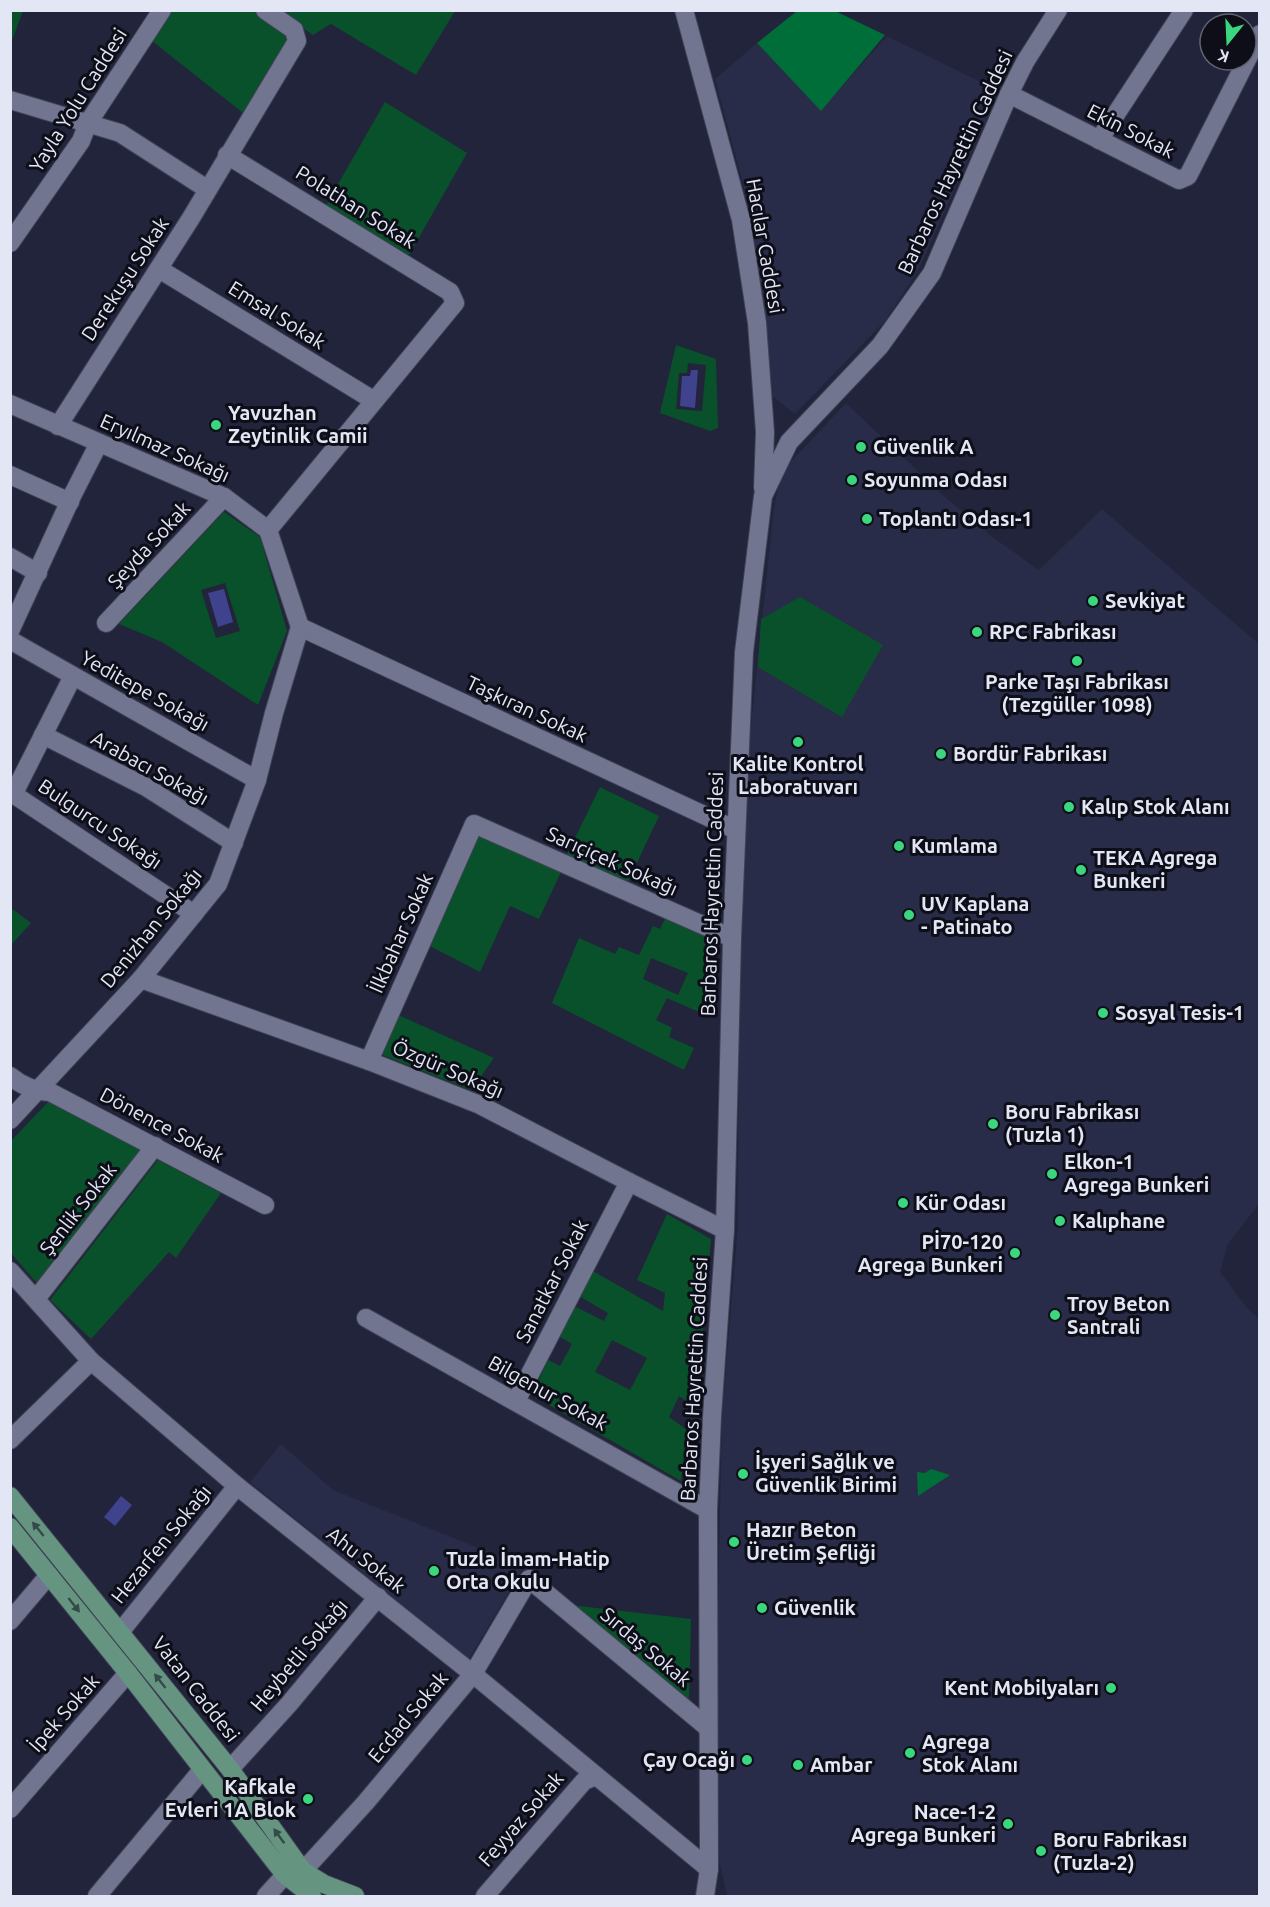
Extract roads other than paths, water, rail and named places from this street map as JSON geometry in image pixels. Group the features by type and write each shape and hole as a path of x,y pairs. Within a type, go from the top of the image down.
{"main road":[{"name":"Vatan Caddesi","path":"10,1496 230,1769 303,1870 324,1884 355,1896"},
{"path":"10,1527 128,1673 285,1875 312,1896"}],"street":[{"name":"Yayla Yolu Caddesi","path":"10,243 81,141 88,123 162,10"},
{"name":"Derekuşu Sokak","path":"58,426 159,269 297,41 294,30 265,10"},
{"name":"Hacılar Caddesi","path":"684,10 741,220 757,322 765,432 763,496"},
{"name":"Barbaros Hayrettin Caddesi","path":"709,1869 708,1510 725,1230 732,938 744,652 763,496 789,442 880,346 932,273 1009,94 1025,62 1058,10"},
{"path":"1099,140 1184,10"},
{"name":"Ekin Sokak","path":"1009,94 1179,180 1188,176 1242,72"},
{"path":"10,100 120,133 207,189"},
{"name":"Polathan Sokak","path":"227,155 450,292 454,303 373,400"},
{"name":"Emsal Sokak","path":"159,269 373,400"},
{"path":"300,627 268,530 373,400"},
{"name":"Eryılmaz Sokağı","path":"10,404 224,497 268,530"},
{"path":"10,631 99,443"},
{"path":"10,476 70,502"},
{"name":"Şeyda Sokak","path":"106,623 224,497"},
{"path":"10,558 38,573"},
{"name":"Taşkıran Sokak","path":"300,627 736,830"},
{"name":"Denizhan Sokağı","path":"10,1120 141,979 218,884 258,780 274,713 300,627"},
{"name":"Yeditepe Sokağı","path":"10,640 258,780"},
{"path":"12,792 73,676"},
{"name":"Arabacı Sokağı","path":"43,735 146,786 234,843"},
{"name":"Bulgurcu Sokağı","path":"12,792 194,914"},
{"name":"Sarıçiçek Sokağı","path":"474,824 732,938"},
{"name":"İlkbahar Sokak","path":"369,1060 474,824"},
{"name":"Özgür Sokağı","path":"141,979 369,1060 480,1105 725,1230"},
{"name":"Dönence Sokak","path":"10,1076 18,1083 36,1091 50,1092 265,1205"},
{"name":"Şenlik Sokak","path":"36,1299 155,1146"},
{"name":"Sanatkar Sokak","path":"516,1401 628,1182"},
{"name":"Ahu Sokak","path":"10,1270 91,1361 237,1486 473,1674 709,1869"},
{"name":"Bilgenur Sokak","path":"366,1318 708,1510"},
{"path":"10,1440 91,1361"},
{"name":"Hezarfen Sokağı","path":"121,1631 237,1486"},
{"path":"10,1621 49,1575"},
{"name":"Sırdaş Sokak","path":"529,1578 707,1727"},
{"name":"Ecdad Sokak","path":"303,1870 366,1802 473,1674 529,1578"},
{"name":"Heybetli Sokağı","path":"230,1769 290,1704 378,1597"},
{"name":"İpek Sokak","path":"10,1809 128,1673"},
{"path":"97,1896 202,1770"},
{"name":"Feyyaz Sokak","path":"485,1896 584,1781 596,1776"},
{"path":"705,1896 709,1869"},
{"path":"709,1869 716,1896"},
{"path":"266,1896 285,1875"}],"place":[{"name":"Yavuzhan Zeytinlik Camii","path":"216,425"},
{"name":"Güvenlik A","path":"861,447"},
{"name":"Soyunma Odası","path":"852,480"},
{"name":"Toplantı Odası-1","path":"867,519"},
{"name":"Sevkiyat","path":"1093,601"},
{"name":"RPC Fabrikası","path":"977,632"},
{"name":"Parke Taşı Fabrikası (Tezgüller 1098)","path":"1077,661"},
{"name":"Kalite Kontrol Laboratuvarı","path":"798,742"},
{"name":"Bordür Fabrikası","path":"941,754"},
{"name":"Kalıp Stok Alanı","path":"1069,807"},
{"name":"Kumlama","path":"899,846"},
{"name":"TEKA Agrega Bunkeri","path":"1081,870"},
{"name":"UV Kaplana - Patinato","path":"909,915"},
{"name":"Sosyal Tesis-1","path":"1103,1013"},
{"name":"Boru Fabrikası (Tuzla 1)","path":"993,1124"},
{"name":"Elkon-1 Agrega Bunkeri","path":"1052,1174"},
{"name":"Kür Odası","path":"903,1203"},
{"name":"Kalıphane","path":"1060,1221"},
{"name":"Pİ70-120 Agrega Bunkeri","path":"1015,1253"},
{"name":"Troy Beton Santrali","path":"1055,1315"},
{"name":"İşyeri Sağlık ve Güvenlik Birimi","path":"743,1474"},
{"name":"Hazır Beton Üretim Şefliği","path":"734,1542"},
{"name":"Tuzla İmam-Hatip Orta Okulu","path":"434,1571"},
{"name":"Güvenlik","path":"762,1608"},
{"name":"Kent Mobilyaları","path":"1111,1688"},
{"name":"Agrega Stok Alanı","path":"910,1753"},
{"name":"Çay Ocağı","path":"747,1760"},
{"name":"Ambar","path":"798,1765"},
{"name":"Kafkale Evleri 1A Blok","path":"308,1799"},
{"name":"Nace-1-2 Agrega Bunkeri","path":"1008,1824"},
{"name":"Boru Fabrikası (Tuzla-2)","path":"1041,1851"}]}
